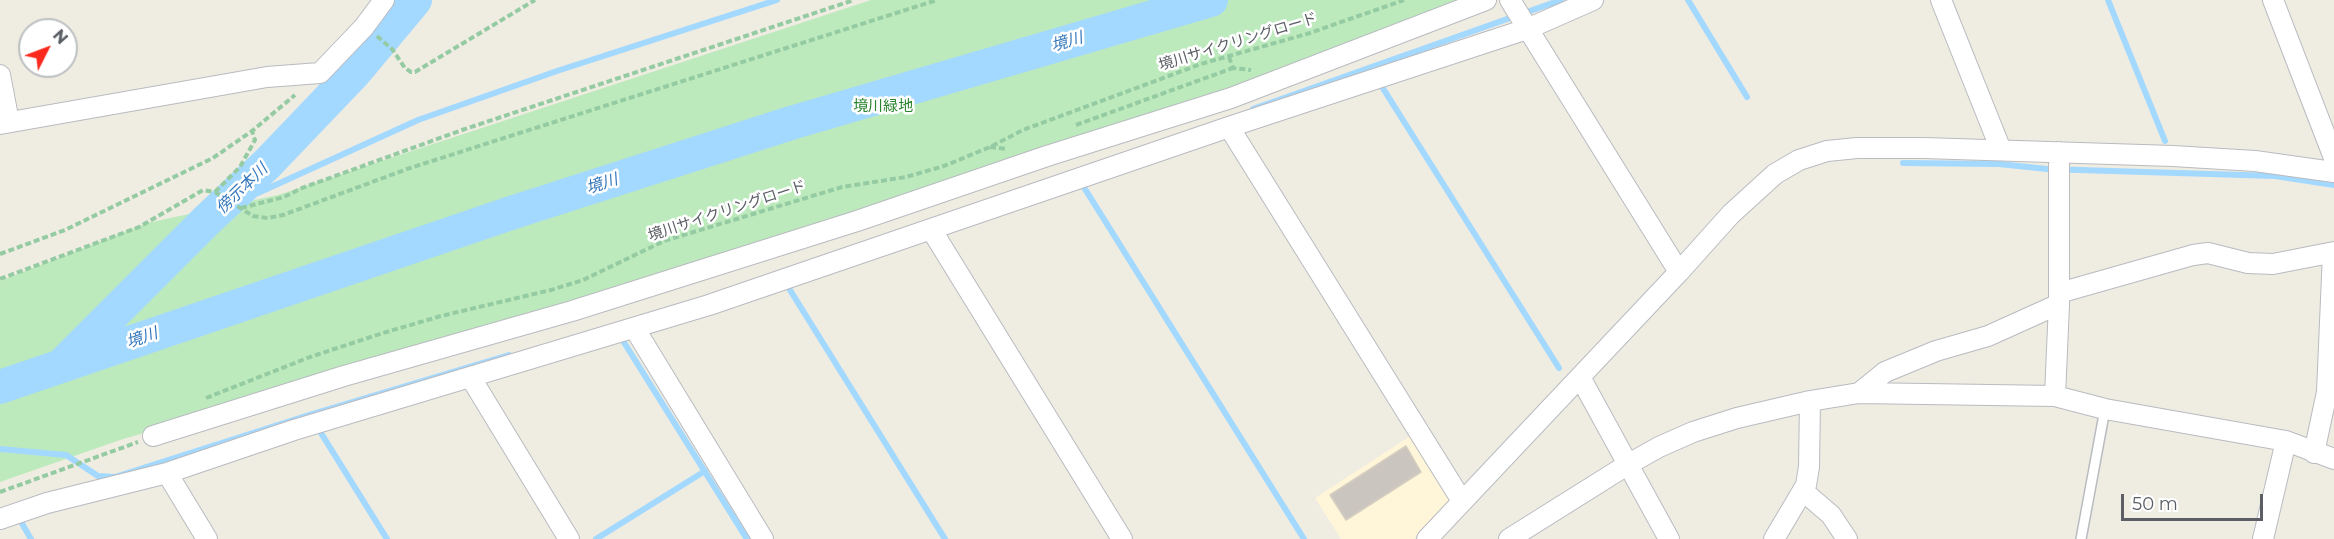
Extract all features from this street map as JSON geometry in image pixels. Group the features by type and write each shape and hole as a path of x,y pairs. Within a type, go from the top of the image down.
{"street":[{"path":"0,75 5,123 267,77 320,73 364,27 384,0"},
{"path":"153,436 344,376 572,311 857,221 1047,156 1230,98 1486,0"},
{"path":"0,519 47,503 167,473 294,430 635,329 1527,29 1593,0"},
{"path":"1941,0 2001,150"},
{"path":"2273,0 2334,158"},
{"path":"1511,2 1679,272"},
{"path":"1229,128 1462,501"},
{"path":"1427,539 1731,214 1775,174 1799,160 1827,150 1857,148 2001,150 2256,161 2334,172"},
{"path":"2055,396 2059,299 2059,152"},
{"path":"931,229 1122,539"},
{"path":"1859,393 1885,372 1936,351 1988,336 2059,299 2193,255 2208,253 2248,263 2266,264 2334,252 2327,392 2314,453"},
{"path":"635,329 763,539"},
{"path":"1580,376 1669,539"},
{"path":"471,378 569,539"},
{"path":"1509,539 1627,465 1693,432 1737,418 1810,401 1859,393 2055,396 2104,409 2286,441 2334,459"},
{"path":"1774,539 1806,485 1809,466 1810,401"},
{"path":"2263,539 2286,441"},
{"path":"167,473 207,539"},
{"path":"1803,491 1831,515 1847,539"}],"lane":[{"path":"2081,539 2104,409"}],"path":[{"path":"377,36 405,68 415,72 535,0"},
{"path":"241,208 284,197 302,188 462,130 854,0"},
{"path":"0,279 139,227 203,190 214,192 253,216 268,218 283,215 410,168 938,0"},
{"name":"境川サイクリングロード","path":"197,403 214,393 383,333 583,280 664,241 842,187 906,177 944,165 990,147 1023,130 1201,64 1310,33 1404,0"},
{"path":"1073,126 1233,68"},
{"path":"0,254 65,230 213,158 252,131 320,73"},
{"path":"214,192 240,167 255,140 252,131"},
{"path":"990,147 1006,149 1017,145"},
{"path":"0,492 153,436"}],"shaded area":[{"path":"1415,433 1451,499 1414,539 1341,539 1315,498"}],"green space":[{"name":"境川緑地","path":"871,0 1493,0 633,296 123,439 0,482 0,281 147,223 278,195"}],"building":[{"path":"1406,446 1421,472 1346,520 1330,495"}],"waterway":[{"name":"傍示本川","path":"65,362 206,221 267,164 354,73 415,0"},
{"path":"244,185 248,192 258,193 418,120 557,71 777,0"},
{"name":"境川","path":"0,387 511,213 791,123 1211,0"},
{"path":"1253,109 1561,0"},
{"path":"1688,0 1747,97"},
{"path":"2108,0 2165,141"},
{"path":"1379,82 1559,368"},
{"path":"1903,163 1999,164 2047,169 2275,176 2334,185"},
{"path":"1080,181 1304,539"},
{"path":"785,282 945,539"},
{"path":"620,336 747,539"},
{"path":"0,449 66,455 98,476 115,477 309,415 509,355"},
{"path":"316,425 387,539"},
{"path":"596,539 705,471"},
{"path":"20,520 31,539"}]}
